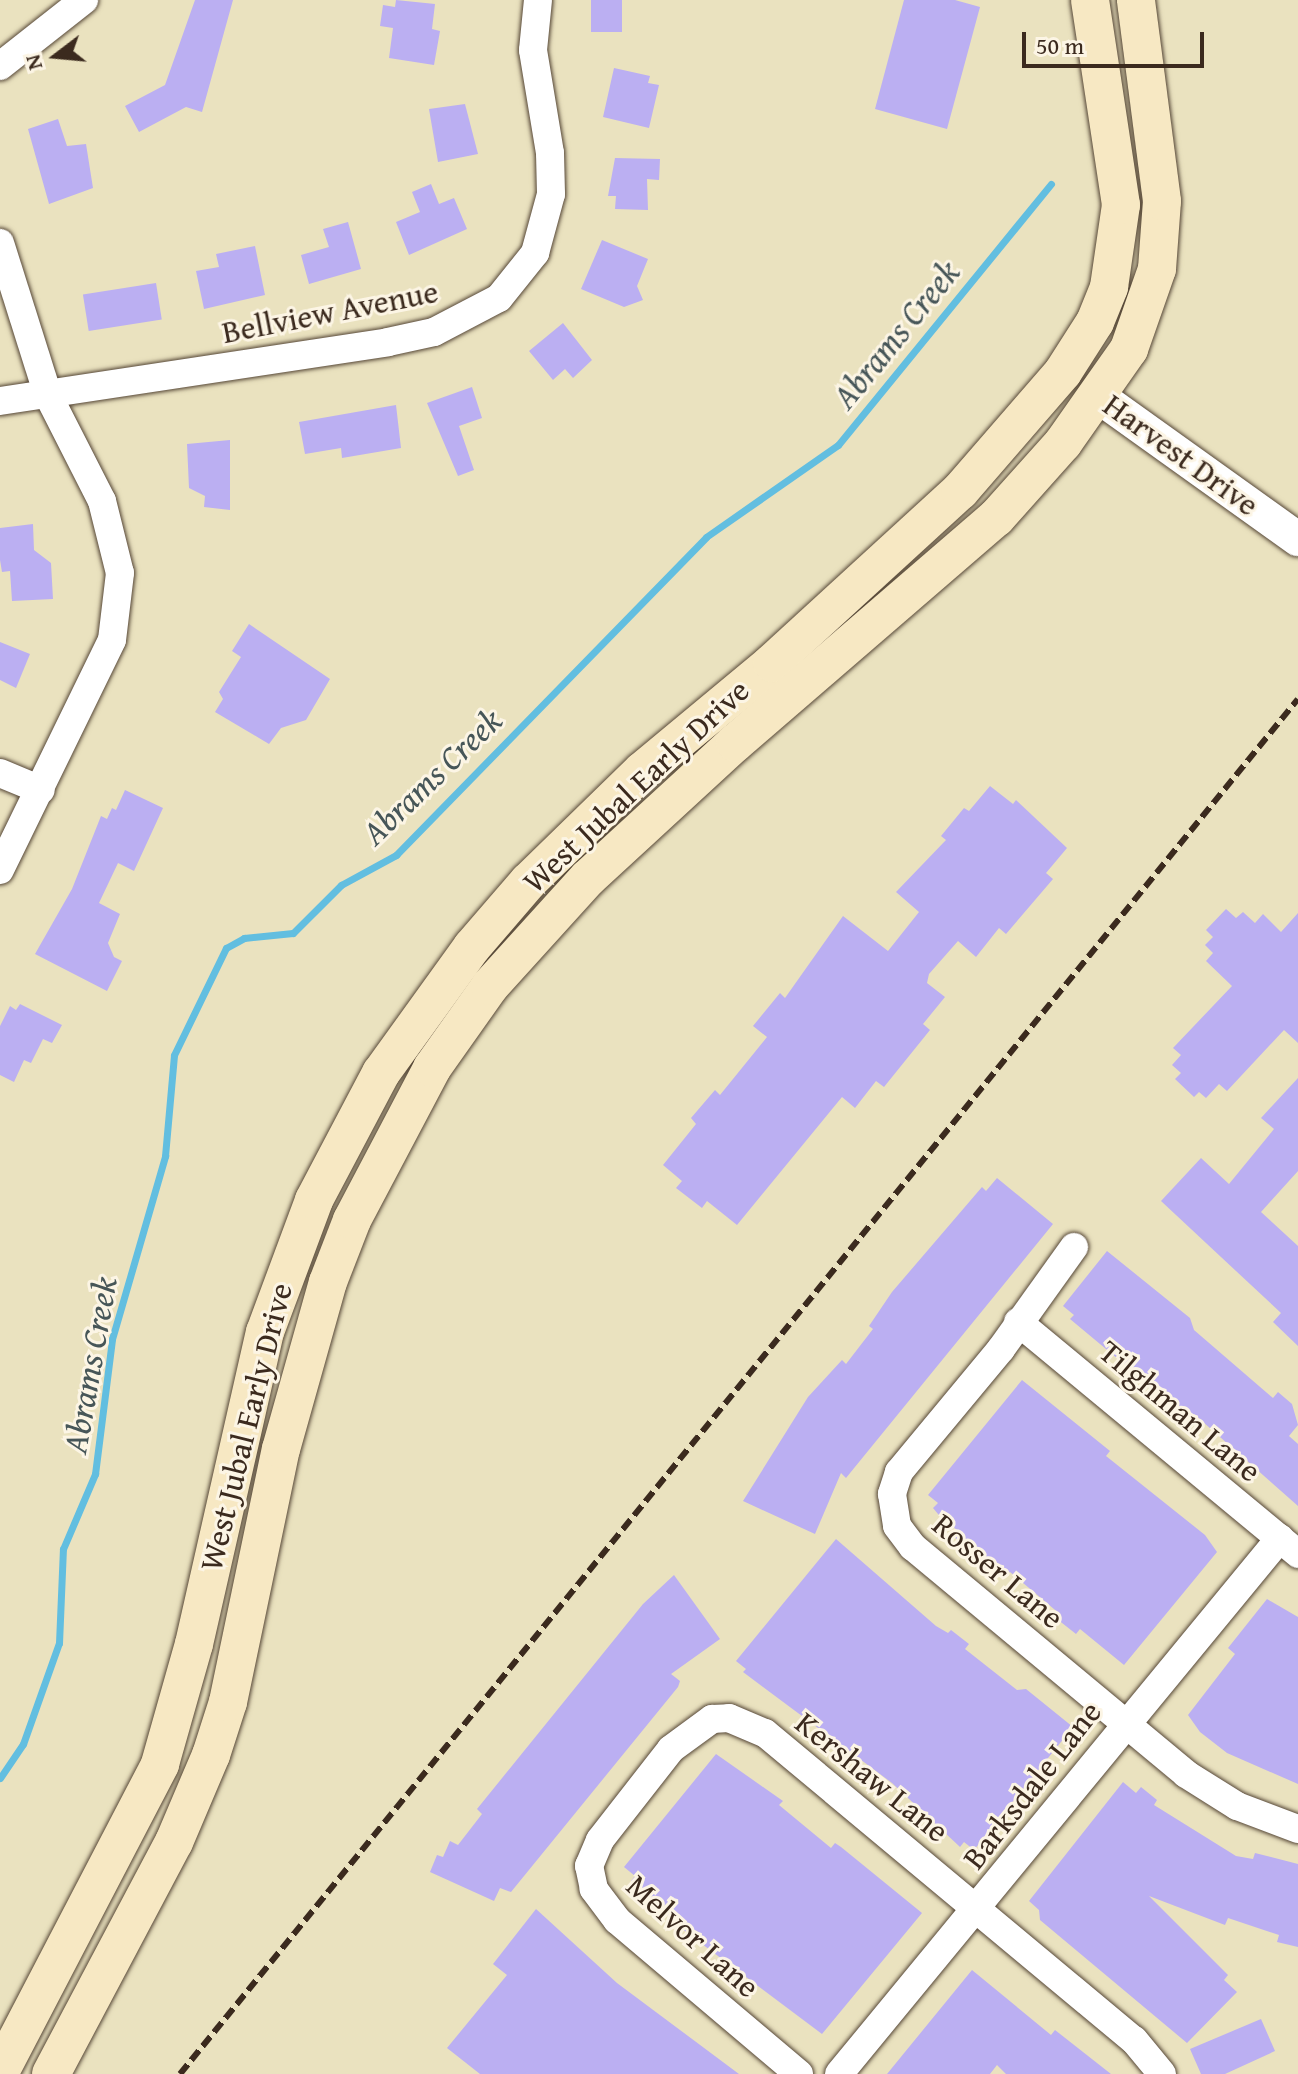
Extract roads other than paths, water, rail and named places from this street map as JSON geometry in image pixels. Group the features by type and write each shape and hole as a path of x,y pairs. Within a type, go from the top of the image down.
{"main road":[{"name":"West Jubal Early Drive","path":"0,2072 160,1764 194,1644 265,1332 314,1200 381,1073 472,947 528,882 642,771 772,663 960,491 1063,372 1095,322 1119,243 1118,175 1090,0"},
{"name":"West Jubal Early Drive","path":"51,2074 174,1842 211,1755 228,1702 281,1449 328,1282 352,1220 432,1068 490,986 588,878 735,743 996,518 1098,396 1129,349 1157,269 1161,175 1136,0"}],"street":[{"path":"0,66 84,0"},
{"name":"Bellview Avenue","path":"0,401 388,342 434,332 499,298 535,253 551,194 550,153 533,50 538,0"},
{"path":"0,243 48,395 114,534 120,604 112,640 0,870"},
{"name":"Harvest Drive","path":"1063,372 1298,539"},
{"path":"0,773 41,790"},
{"name":"Rosser Lane","path":"1074,1247 899,1472 892,1494 894,1516 913,1547 1212,1792 1298,1829"},
{"name":"Tilghman Lane","path":"1018,1322 1289,1546"},
{"name":"Barksdale Lane","path":"839,2074 976,1911 1125,1721 1289,1546"},
{"name":"Kershaw Lane","path":"639,1790 676,1743 702,1723 720,1718 745,1722 899,1843 976,1911 1134,2040 1162,2074"},
{"name":"Melvor Lane","path":"639,1790 591,1857 599,1899 799,2074"}],"waterway":[{"name":"Abrams Creek","path":"0,1778 23,1744 59,1643 63,1549 95,1474 112,1339 165,1156 174,1055 226,948 244,938 293,933 341,885 396,855 706,537 838,445 1051,184"}],"railway":[{"path":"180,2074 1298,699"}]}
